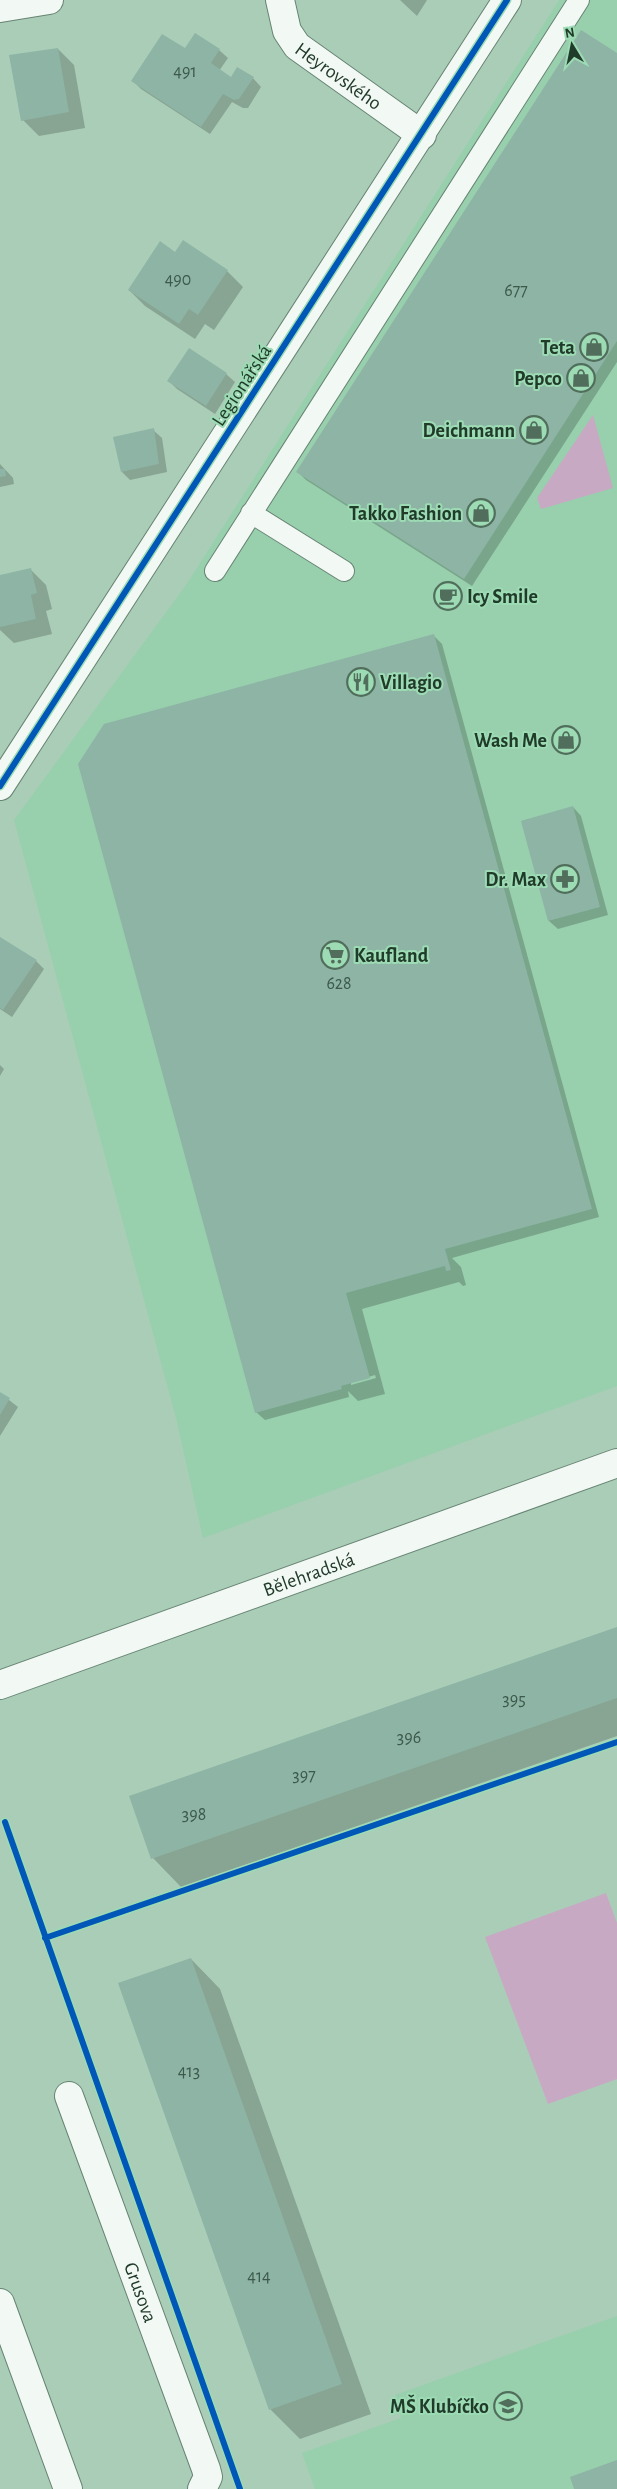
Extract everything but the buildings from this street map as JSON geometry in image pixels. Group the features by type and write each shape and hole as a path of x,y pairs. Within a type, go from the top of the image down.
{"street":[{"path":"0,8 50,0"},
{"name":"Heyrovského","path":"280,0 287,31 297,46 422,135"},
{"name":"Legionářská","path":"2,780 422,135 507,0"},
{"name":"Bělehradská","path":"0,1685 617,1463"},
{"name":"Grusova","path":"69,2096 206,2469 208,2477 202,2489"},
{"path":"0,2303 68,2489"}],"lane":[{"path":"215,572 579,0"},
{"path":"251,513 344,571"}],"shaded area":[{"path":"559,0 617,0 617,1386 203,1538 176,1418 14,820 186,585"},
{"path":"593,415 613,488 541,509 537,498"},
{"path":"606,1893 617,1923 617,2079 548,2104 485,1937"},
{"name":"MŠ Klubíčko","path":"617,2316 617,2489 315,2489 302,2453 401,2418 395,2395"}],"cycle path":[{"path":"0,786 507,0"},
{"path":"45,1938 617,1742"},
{"path":"5,1822 240,2489"}],"place":[{"name":"Teta","path":"594,347"},
{"name":"Pepco","path":"581,378"},
{"name":"Deichmann","path":"534,430"},
{"name":"Takko Fashion","path":"481,513"},
{"name":"Icy Smile","path":"448,596"},
{"name":"Villagio","path":"361,682"},
{"name":"Wash Me","path":"566,740"},
{"name":"Dr. Max","path":"565,879"},
{"name":"Kaufland","path":"335,955"},
{"name":"MŠ Klubíčko","path":"508,2406"}]}
